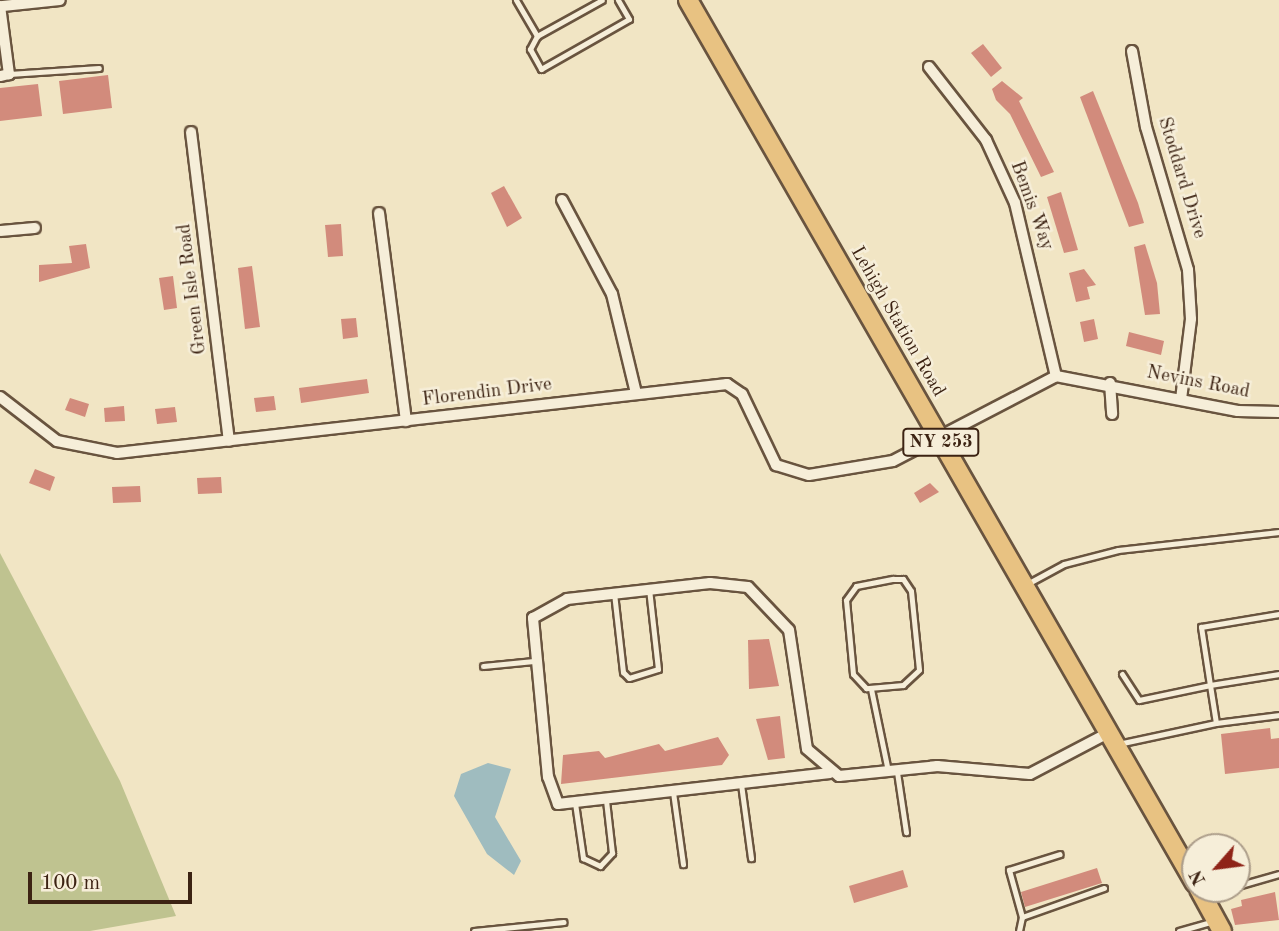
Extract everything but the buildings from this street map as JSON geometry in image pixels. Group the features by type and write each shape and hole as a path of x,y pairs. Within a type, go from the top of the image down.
{"main road":[{"name":"Lehigh Station Road","path":"688,0 1181,858"},
{"name":"Lehigh Station Road","path":"1207,903 1219,926"}],"street":[{"path":"5,75 2,6 60,0"},
{"name":"Stoddard Drive","path":"1132,51 1146,127 1188,270 1191,319 1181,399"},
{"name":"Bemis Way","path":"929,67 986,140 1015,203 1056,376"},
{"name":"Green Isle Road","path":"191,132 229,441"},
{"path":"562,200 612,294 636,393"},
{"path":"379,213 406,421"},
{"path":"0,231 35,228"},
{"path":"939,438 1056,376"},
{"name":"Nevins Road","path":"1056,376 1110,383 1181,399 1279,412"},
{"path":"1110,383 1112,414"},
{"name":"Florendin Drive","path":"0,397 38,430 97,452 229,441 636,393 734,387 776,465 794,474 893,461 939,438"},
{"path":"830,773 804,738 789,630 775,609 736,584 614,593 543,607 530,624 551,797 575,803 830,773 859,779 952,766 1037,773 1112,739"}],"lane":[{"path":"516,0 537,36"},
{"path":"601,0 537,36 530,49 541,69 629,19 618,0"},
{"path":"5,75 99,68"},
{"path":"1024,585 1064,564 1118,550 1279,533"},
{"path":"871,689 903,685 919,670 911,590 903,579 856,586 846,600 853,674 871,689 906,832"},
{"path":"614,593 622,672 629,678 658,668 649,589"},
{"path":"1216,723 1201,627 1279,614"},
{"path":"483,666 534,661"},
{"path":"1122,674 1139,699 1279,674"},
{"path":"1112,739 1279,715"},
{"path":"741,784 751,858"},
{"path":"673,792 682,864"},
{"path":"575,803 583,858 600,866 612,853 606,800"},
{"path":"1019,931 1022,916 1009,870 1060,854"},
{"path":"1251,882 1279,874"},
{"path":"1022,916 1104,888"},
{"path":"474,931 564,922"},
{"path":"1179,931 1219,926"}],"green space":[{"path":"0,553 120,781 176,916 90,931 0,931"}],"water":[{"path":"488,763 511,769 495,817 521,861 514,875 487,854 454,796 461,774"}]}
